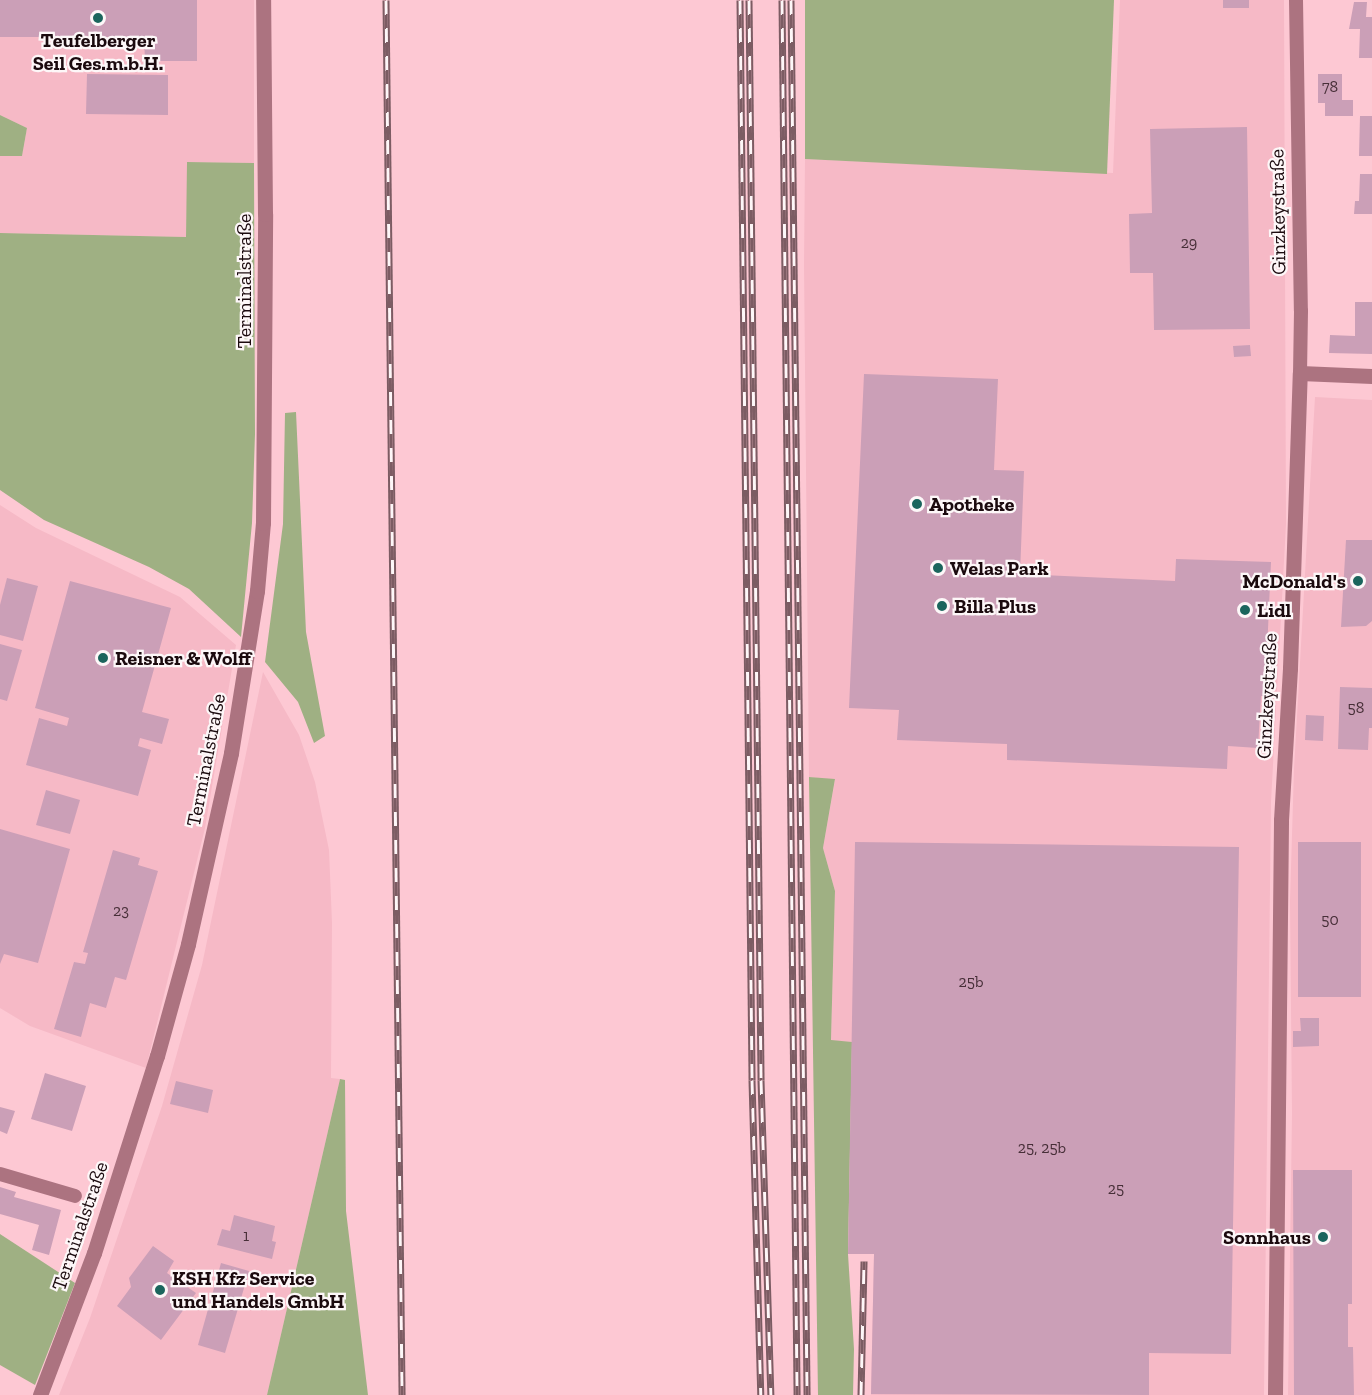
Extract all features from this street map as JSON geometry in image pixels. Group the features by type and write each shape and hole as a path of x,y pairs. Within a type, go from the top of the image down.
{"street":[{"name":"Terminalstraße","path":"40,1395 94,1253 153,1067 188,944 231,753 257,591 263,524 266,225 263,0"},
{"name":"Ginzkeystraße","path":"1275,1395 1281,820 1290,668 1301,311 1296,0"},
{"path":"1300,373 1372,376"},
{"path":"0,1174 75,1196"}],"shaded area":[{"path":"0,0 254,0 254,163 188,162 186,237 0,233 0,156 22,156 27,128 0,115"},
{"path":"1120,0 1284,0 1286,524 1271,802 1264,1395 871,1395 874,1254 851,1042 831,1041 835,891 823,848 835,780 809,777 805,159 1113,173"},
{"path":"1315,397 1372,400 1372,1395 1288,1395 1292,1114 1290,901 1294,769"},
{"path":"0,505 36,528 180,597 236,645 205,828 146,1068 30,1026 0,1008"},
{"path":"263,672 299,735 315,782 329,850 332,923 331,1078 340,1079 267,1395 59,1395 90,1318 162,1106 202,965"}],"green space":[{"path":"805,0 1114,0 1107,174 805,159"},
{"path":"0,115 27,128 22,156 0,156"},
{"path":"187,162 254,163 255,434 252,523 241,637 189,589 149,567 44,520 0,490 0,233 186,237"},
{"path":"296,412 306,632 325,736 314,743 298,702 265,662 283,524 285,413"},
{"path":"809,777 835,779 823,848 835,891 831,1040 852,1042 848,1254 854,1349 853,1395 818,1395"},
{"path":"340,1079 345,1080 346,1211 368,1395 267,1395"},
{"path":"0,1234 75,1283 35,1385 0,1365"}],"building":[{"name":"Teufelberger Seil Ges.m.b.H.","path":"0,0 197,0 197,61 145,61 144,37 0,37"},
{"path":"1223,0 1249,0 1249,8 1223,8"},
{"path":"1354,2 1367,2 1366,17 1372,17 1372,58 1359,58 1360,29 1349,29"},
{"path":"87,74 168,75 168,115 86,114"},
{"path":"1318,74 1342,74 1342,100 1353,100 1353,116 1325,116 1325,103 1318,103"},
{"path":"1360,116 1372,116 1372,156 1359,156"},
{"path":"1247,127 1250,329 1154,330 1153,273 1130,273 1129,214 1152,213 1150,129"},
{"path":"1360,174 1372,174 1372,214 1354,214 1355,201 1359,201"},
{"path":"1355,302 1372,302 1372,354 1329,353 1330,335 1355,336"},
{"path":"1250,345 1251,356 1234,357 1233,346"},
{"name":"Welas Park","path":"864,374 998,379 994,470 1024,471 1020,574 1175,581 1176,559 1271,562 1265,696 1261,696 1258,748 1228,746 1227,769 1007,760 1007,744 897,740 899,710 849,708"},
{"name":"McDonald's","path":"1346,540 1372,540 1372,621 1366,626 1341,627"},
{"path":"7,578 38,586 23,641 0,635 0,605"},
{"name":"Reisner & Wolff","path":"70,581 171,608 142,712 169,719 162,744 140,738 138,746 151,750 138,796 26,765 39,718 67,726 69,718 35,708"},
{"path":"0,644 22,650 7,701 0,699"},
{"path":"1340,687 1372,688 1372,728 1369,728 1368,750 1338,749"},
{"path":"1306,715 1324,716 1323,741 1305,740"},
{"path":"46,790 80,800 70,834 36,825"},
{"path":"0,829 70,849 38,963 4,954 0,964"},
{"path":"855,842 1239,847 1231,1354 1149,1353 1149,1395 871,1394 874,1254 848,1254"},
{"path":"1298,842 1361,842 1361,997 1298,997"},
{"path":"113,850 140,858 138,865 158,871 126,980 115,977 106,1008 90,1003 81,1037 54,1029 74,962 85,964 88,953 83,952"},
{"path":"1300,1018 1319,1018 1319,1046 1293,1047 1293,1031 1301,1031"},
{"path":"45,1073 86,1086 72,1131 31,1119"},
{"path":"176,1081 213,1090 208,1113 170,1104"},
{"path":"0,1107 15,1111 7,1134 0,1131"},
{"name":"Sonnhaus","path":"1293,1170 1352,1170 1352,1304 1348,1304 1348,1347 1353,1347 1354,1395 1294,1395"},
{"path":"0,1187 16,1192 14,1197 61,1210 49,1255 32,1250 39,1225 0,1214"},
{"path":"234,1215 275,1226 272,1241 276,1242 272,1259 217,1245 222,1229 230,1231"},
{"name":"KSH Kfz Service und Handels GmbH","path":"153,1246 174,1261 167,1273 196,1293 161,1340 117,1306 131,1287 129,1278"},
{"path":"221,1263 249,1271 225,1353 198,1345"}],"railway":[{"path":"386,0 402,1395"},
{"path":"740,0 752,1080 761,1395"},
{"path":"749,0 761,1080 771,1395"},
{"path":"782,0 797,1395"},
{"path":"791,0 807,1395"},
{"path":"861,1395 864,1261"}],"place":[{"name":"Teufelberger Seil Ges.m.b.H.","path":"98,18"},
{"name":"Apotheke","path":"917,504"},
{"name":"Welas Park","path":"938,568"},
{"name":"McDonald's","path":"1358,581"},
{"name":"Billa Plus","path":"942,606"},
{"name":"Lidl","path":"1245,610"},
{"name":"Reisner & Wolff","path":"103,658"},
{"name":"Sonnhaus","path":"1323,1237"},
{"name":"KSH Kfz Service und Handels GmbH","path":"160,1290"}]}
